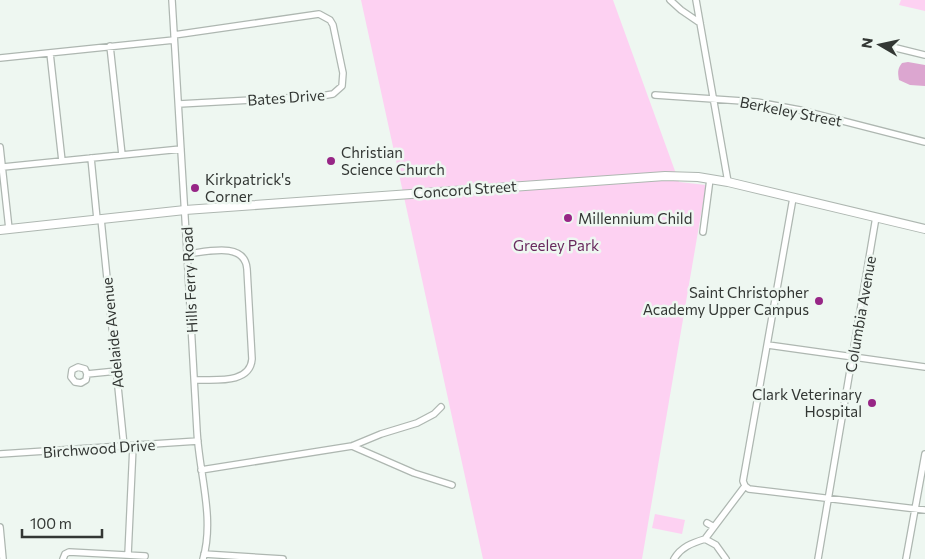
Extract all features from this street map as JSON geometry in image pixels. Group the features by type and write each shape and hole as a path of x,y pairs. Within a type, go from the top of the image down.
{"main road":[{"name":"Concord Street","path":"0,230 185,210 652,176 681,176 728,182 925,227"}],"street":[{"name":"Hills Ferry Road","path":"172,0 198,441 207,521 203,557"},
{"path":"670,0 700,23"},
{"path":"696,0 728,182"},
{"name":"Bates Drive","path":"0,58 174,38 319,14 330,20 333,25 343,73 342,86 333,94 179,104"},
{"path":"110,46 122,155"},
{"path":"884,46 925,55"},
{"path":"50,53 62,161"},
{"name":"Berkeley Street","path":"656,95 758,102 800,110 925,142"},
{"path":"0,147 9,229"},
{"path":"3,167 181,149"},
{"name":"Adelaide Avenue","path":"91,158 124,446"},
{"path":"703,232 710,179"},
{"path":"793,198 743,481 745,486 749,489 925,510"},
{"name":"Columbia Avenue","path":"818,559 876,217"},
{"path":"188,254 223,251 237,252 247,264 248,273 252,359 250,368 237,378 195,380"},
{"path":"768,344 925,366"},
{"path":"87,374 116,371"},
{"path":"201,470 352,446 381,434 417,423 434,414 441,407"},
{"name":"Birchwood Drive","path":"0,454 198,441"},
{"path":"128,555 133,446"},
{"path":"352,446 414,472 452,485"},
{"path":"906,559 925,454"},
{"path":"674,559 678,552 691,543 705,538 745,486"},
{"path":"707,523 714,527"},
{"path":"0,527 3,559"},
{"path":"705,538 716,545 726,559"},
{"path":"78,559 80,552"},
{"path":"63,559 66,553 80,552 145,556"},
{"path":"203,557 283,559"}],"green space":[{"name":"Greeley Park","path":"361,0 613,0 679,182 706,185 642,559 483,559"},
{"path":"901,0 925,0 925,11 899,5"},
{"path":"655,514 685,520 682,534 652,528"}],"shaded area":[{"path":"908,62 925,65 925,86 910,85 899,80 899,67 902,63"}],"place":[{"name":"Christian Science Church","path":"331,161"},
{"name":"Kirkpatrick's Corner","path":"195,188"},
{"name":"Millennium Child","path":"568,218"},
{"name":"Saint Christopher Academy Upper Campus","path":"819,301"},
{"name":"Clark Veterinary Hospital","path":"872,403"}]}
